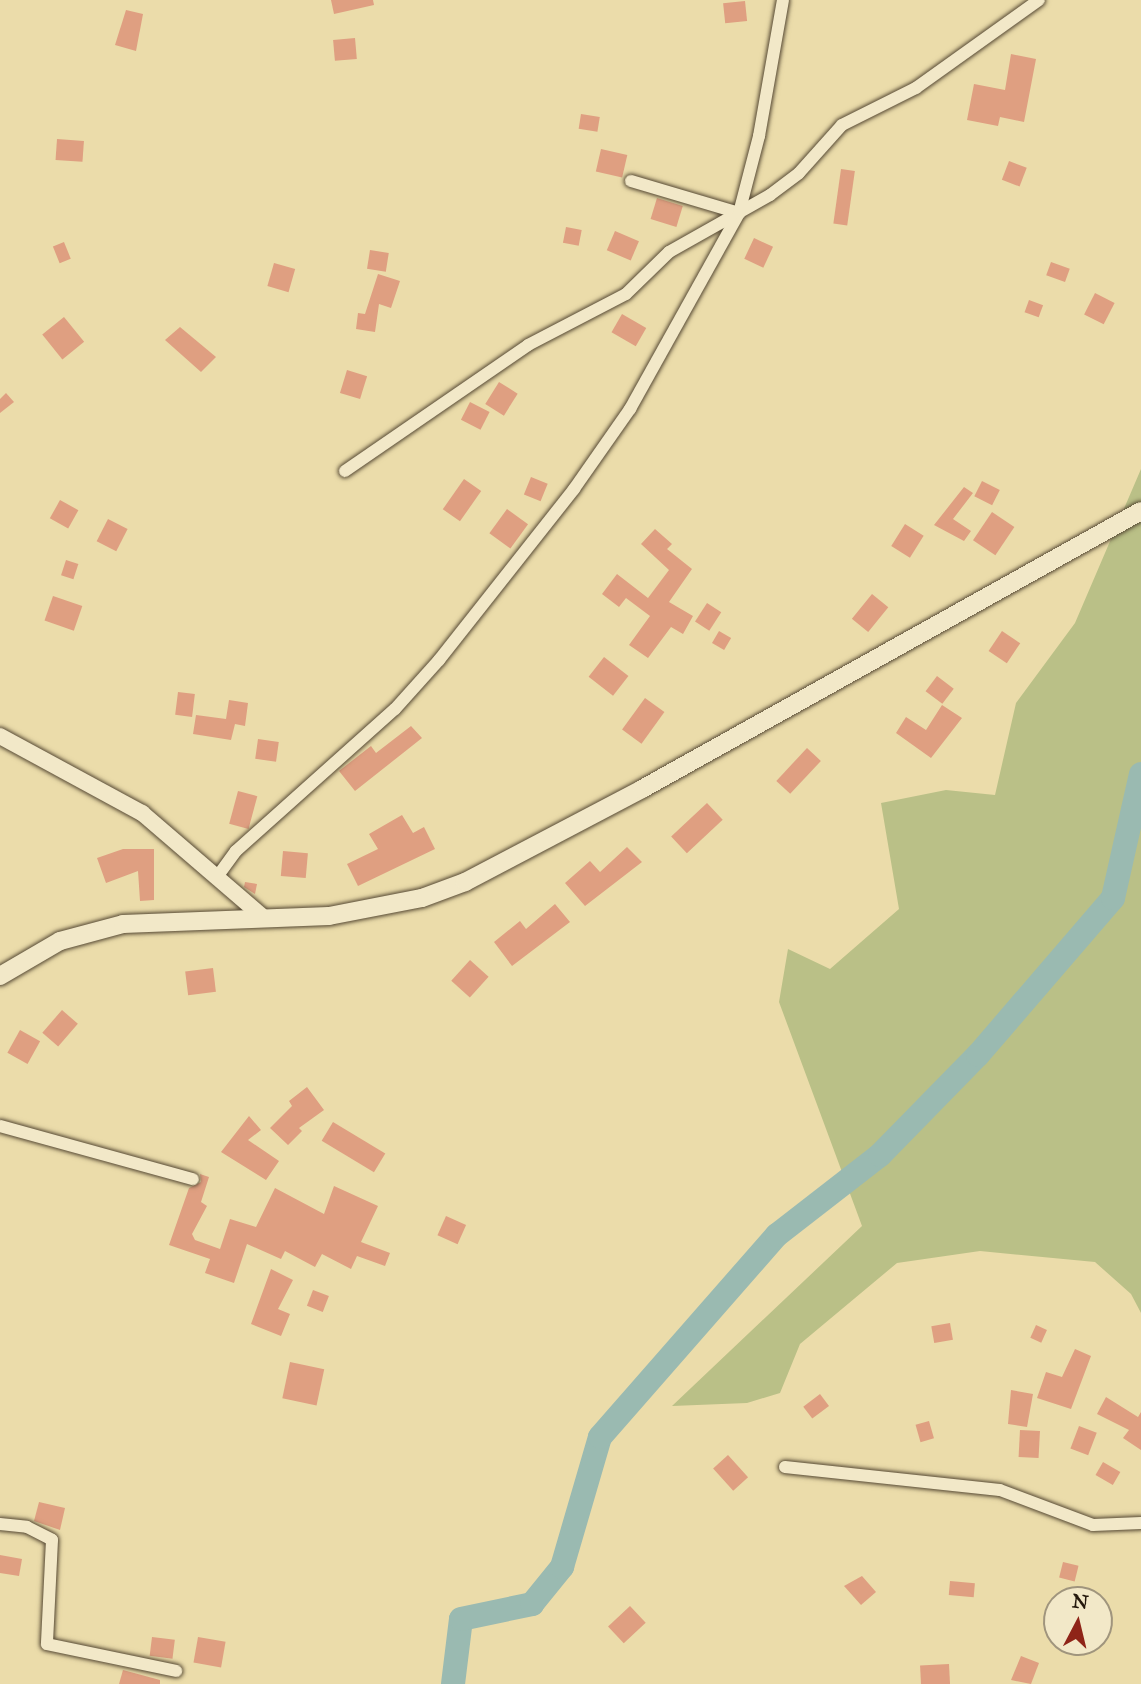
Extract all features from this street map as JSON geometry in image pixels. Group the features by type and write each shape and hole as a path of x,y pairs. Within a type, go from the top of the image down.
{"main road":[{"path":"0,976 26,958 90,931 162,920 368,911 465,882 642,789 1141,512"}],"street":[{"path":"217,877 236,851 395,709 536,538 630,409 738,213 759,136 783,0"},
{"path":"345,471 528,345 626,294 669,252 738,213 799,173 842,125 916,88 1039,0"},
{"path":"631,181 738,213"},
{"path":"0,736 142,813 263,917"},
{"path":"0,1126 193,1179"},
{"path":"785,1467 1000,1490 1093,1525 1141,1523"},
{"path":"0,1524 27,1527 52,1540 47,1644 176,1671"}],"green space":[{"path":"1141,469 1141,1313 1131,1294 1095,1262 980,1251 897,1263 800,1344 780,1393 747,1403 672,1406 862,1226 779,1002 788,949 830,969 899,909 881,803 946,790 995,795 1016,703 1075,623"}],"building":[{"path":"331,0 373,0 374,5 334,14"},
{"path":"745,1 747,21 725,23 723,3"},
{"path":"126,10 143,14 136,51 115,45"},
{"path":"355,38 357,59 335,61 333,40"},
{"path":"1011,54 1036,59 1024,122 1000,117 998,126 967,120 974,84 1005,90"},
{"path":"581,114 600,117 597,132 579,129"},
{"path":"57,139 84,141 82,162 56,160"},
{"path":"601,149 627,155 622,177 596,171"},
{"path":"1009,161 1027,168 1020,186 1002,180"},
{"path":"841,169 855,171 847,225 833,223"},
{"path":"657,198 683,206 676,227 651,219"},
{"path":"566,227 582,230 579,246 563,243"},
{"path":"615,231 639,241 631,260 607,250"},
{"path":"754,238 773,247 763,268 744,259"},
{"path":"64,242 71,259 60,263 53,246"},
{"path":"370,250 389,253 386,272 367,269"},
{"path":"1051,262 1070,269 1065,282 1046,275"},
{"path":"274,263 295,269 289,292 267,286"},
{"path":"378,274 400,281 391,308 379,304 375,332 356,329 358,313 365,314"},
{"path":"1095,293 1115,303 1104,324 1084,314"},
{"path":"1029,300 1043,305 1039,317 1025,312"},
{"path":"622,314 646,328 636,346 612,332"},
{"path":"64,317 84,342 62,359 42,335"},
{"path":"180,327 216,357 201,372 165,340"},
{"path":"347,370 367,376 360,399 340,393"},
{"path":"499,382 518,394 504,416 485,404"},
{"path":"6,393 14,402 0,413 0,399"},
{"path":"470,402 490,412 481,430 461,420"},
{"path":"531,477 548,484 541,501 524,495"},
{"path":"464,479 481,491 460,521 443,509"},
{"path":"982,481 1000,490 992,505 974,496"},
{"path":"964,487 973,493 953,519 971,531 964,541 934,525"},
{"path":"60,500 78,510 68,529 50,518"},
{"path":"507,509 528,524 510,549 489,533"},
{"path":"992,512 1014,527 995,555 973,540"},
{"path":"108,519 128,529 116,551 97,541"},
{"path":"905,524 924,536 910,558 891,546"},
{"path":"655,529 672,544 667,549 692,569 669,602 693,616 683,634 671,627 648,658 629,645 650,616 626,598 619,607 602,594 617,574 648,598 669,570 641,544"},
{"path":"66,560 78,564 73,579 61,575"},
{"path":"872,594 888,607 868,632 852,619"},
{"path":"53,596 82,606 74,631 45,621"},
{"path":"707,603 721,612 709,631 695,621"},
{"path":"719,631 731,638 724,650 712,643"},
{"path":"1002,631 1020,643 1007,663 989,651"},
{"path":"604,657 628,676 613,696 589,677"},
{"path":"937,676 954,689 942,704 926,691"},
{"path":"178,692 195,694 192,717 175,715"},
{"path":"645,698 664,712 641,744 622,730"},
{"path":"229,700 248,703 245,726 235,724 231,740 193,734 196,715 226,719"},
{"path":"942,705 962,718 931,758 896,733 906,717 926,730"},
{"path":"411,726 422,738 355,791 339,771 371,746 376,753"},
{"path":"258,739 279,742 276,762 255,759"},
{"path":"807,748 821,761 790,794 776,781"},
{"path":"238,791 257,796 249,829 229,824"},
{"path":"707,803 723,820 687,853 671,836"},
{"path":"402,815 413,833 424,827 435,849 358,886 347,864 378,849 369,834"},
{"path":"627,847 642,862 585,906 565,883 590,861 600,872"},
{"path":"123,849 154,849 154,900 140,901 138,871 106,883 97,858"},
{"path":"283,851 308,853 306,878 281,876"},
{"path":"245,882 257,884 255,894 244,887"},
{"path":"555,904 570,922 512,966 494,942 520,921 526,929"},
{"path":"470,960 489,977 470,998 451,981"},
{"path":"213,968 216,992 188,995 185,971"},
{"path":"62,1010 78,1024 58,1046 42,1033"},
{"path":"20,1030 40,1041 28,1064 7,1053"},
{"path":"307,1087 324,1110 299,1128 302,1131 288,1145 270,1128 292,1106 289,1101"},
{"path":"249,1116 261,1130 248,1140 279,1161 266,1180 221,1152"},
{"path":"333,1122 385,1153 374,1172 322,1141"},
{"path":"200,1174 209,1177 201,1202 207,1206 192,1234 195,1240 220,1249 230,1219 256,1227 275,1188 324,1214 334,1186 378,1206 361,1242 390,1253 385,1266 357,1256 351,1269 322,1254 315,1267 285,1251 281,1259 247,1244 234,1283 205,1273 210,1259 169,1245 189,1188 201,1182"},
{"path":"446,1216 466,1225 458,1244 437,1235"},
{"path":"271,1269 293,1280 278,1309 290,1314 281,1336 251,1324"},
{"path":"313,1290 329,1296 323,1312 307,1306"},
{"path":"950,1323 953,1340 934,1343 931,1326"},
{"path":"1036,1325 1047,1330 1041,1343 1030,1338"},
{"path":"1075,1349 1091,1356 1071,1409 1037,1398 1046,1372 1062,1377"},
{"path":"290,1362 324,1369 317,1405 282,1398"},
{"path":"1011,1390 1033,1394 1027,1427 1008,1424"},
{"path":"820,1394 829,1406 812,1419 803,1407"},
{"path":"1106,1397 1138,1417 1141,1412 1141,1450 1123,1438 1129,1430 1097,1414"},
{"path":"929,1421 934,1438 921,1442 916,1425"},
{"path":"1079,1426 1097,1433 1088,1455 1070,1448"},
{"path":"1020,1430 1040,1431 1039,1458 1019,1457"},
{"path":"728,1455 748,1477 733,1491 713,1468"},
{"path":"1103,1462 1120,1472 1113,1485 1096,1475"},
{"path":"39,1502 65,1508 60,1530 34,1521"},
{"path":"0,1555 22,1559 19,1576 0,1573"},
{"path":"1063,1562 1079,1566 1075,1581 1059,1578"},
{"path":"862,1576 876,1592 861,1605 844,1586"},
{"path":"950,1581 975,1583 974,1597 949,1595"},
{"path":"630,1606 646,1623 624,1643 608,1626"},
{"path":"152,1637 175,1640 173,1659 150,1656"},
{"path":"198,1637 226,1642 221,1667 193,1663"},
{"path":"1021,1656 1039,1663 1031,1684 1011,1680"},
{"path":"949,1664 950,1684 921,1684 920,1666"},
{"path":"123,1670 160,1680 160,1684 119,1684"}],"waterway":[{"path":"453,1684 461,1619 532,1604 562,1567 600,1437 777,1235 880,1155 978,1055 1113,898 1141,774"}]}
